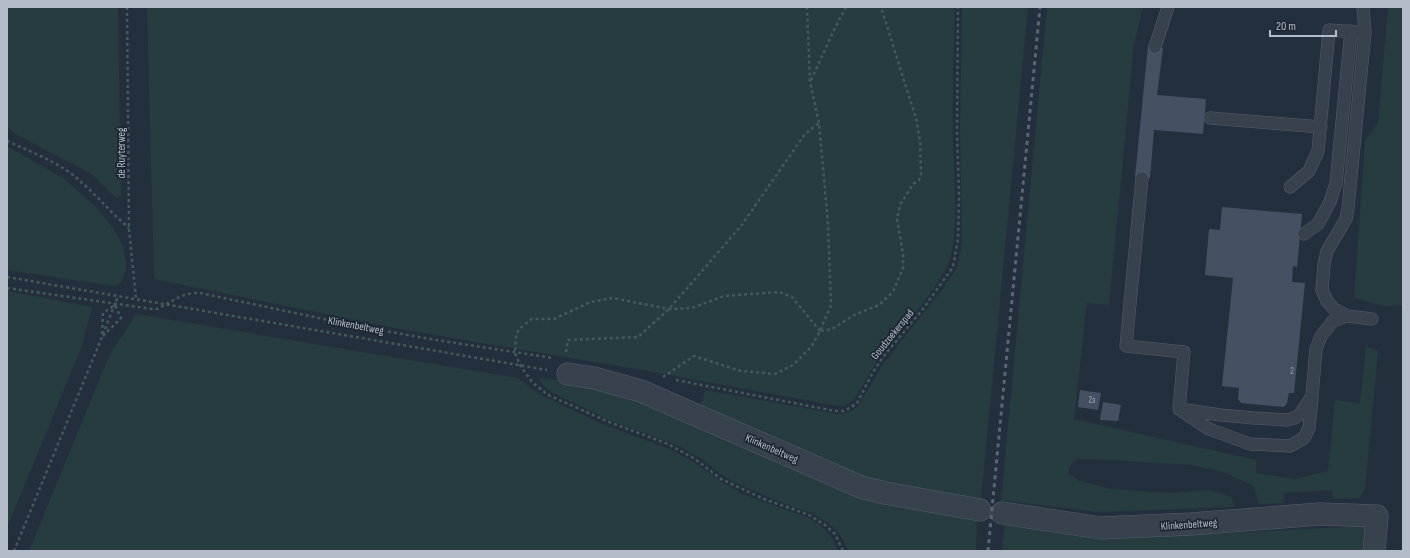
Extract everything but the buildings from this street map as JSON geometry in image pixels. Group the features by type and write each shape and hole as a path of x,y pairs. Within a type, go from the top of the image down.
{"street":[{"name":"Klinkenbeltweg","path":"560,366 594,378 641,391 861,487 885,493 980,510"},
{"name":"Klinkenbeltweg","path":"1002,514 1101,528 1191,524 1320,514 1377,516 1374,551"}],"lane":[{"path":"1155,47 1168,7"},
{"path":"1363,7 1365,32 1348,208 1346,219 1327,251 1324,264 1322,290 1327,301 1334,309 1347,316 1372,319"},
{"path":"1290,187 1309,171 1318,151 1329,30 1365,32"},
{"path":"1304,234 1318,224 1330,202 1336,183 1351,31"},
{"path":"1210,118 1321,127"},
{"path":"1142,178 1126,346 1184,352 1179,409"},
{"path":"1179,409 1209,429 1250,444 1290,446 1304,438 1309,428 1316,349 1321,336 1333,321 1347,316"},
{"path":"1179,409 1221,415 1287,420 1295,418 1300,414 1312,396"}],"path":[{"name":"de Ruyterweg","path":"127,7 129,229 136,299"},
{"path":"663,378 694,356 741,371 775,374 793,365 812,346 831,305 828,224 819,123 810,82 807,7"},
{"path":"810,82 846,7"},
{"path":"820,331 832,329 856,314 879,306 893,292 903,268 903,254 897,219 900,205 914,184 919,180 921,174 920,143 917,122 881,7"},
{"name":"Goudzoekerspad","path":"656,377 835,410 843,411 857,403 873,372 883,357 923,309 953,267 958,238 959,195 957,133 958,7"},
{"path":"560,366 568,340 638,337 668,309 741,226 805,134 819,123"},
{"path":"7,141 53,162 72,174 129,229"},
{"name":"Klinkenbeltweg","path":"7,277 520,365 560,366"},
{"name":"Klinkenbeltweg","path":"7,288 115,305 152,309 157,309 186,294 200,293 357,326 548,358"},
{"path":"820,331 792,297 779,292 724,296 692,308 668,309 612,298 590,302 554,319 532,319 520,328 516,335 515,352 520,365 532,382 548,395 609,422 668,444 695,459 721,479 764,499 809,515 825,525 835,534 843,551"},
{"path":"14,551 118,296"},
{"path":"102,337 121,318 115,305"},
{"path":"102,337 103,313 115,305"}],"green space":[{"path":"7,7 118,7 121,195 117,199 92,174 15,134 7,127"},
{"path":"147,7 955,7 953,137 955,211 954,239 951,255 947,266 924,302 879,358 857,395 848,404 841,406 642,370 394,328 154,279"},
{"path":"962,7 1028,7 981,500 878,484 700,407 705,390 837,414 852,411 858,406 883,364 942,290 956,269 962,243 960,132"},
{"path":"1047,7 1143,7 1134,44 1109,305 1087,303 1074,419 1256,460 1256,473 1294,479 1328,471 1335,400 1360,403 1366,346 1378,351 1365,490 1359,498 1333,499 1332,490 1283,493 1284,503 1259,504 1254,486 1223,472 1192,465 1077,459 1069,467 1069,474 1079,481 1111,489 1172,493 1210,490 1232,497 1235,507 1097,512 1007,501 1001,502"},
{"path":"1388,7 1403,7 1403,305 1384,306 1354,298 1365,141 1378,123"},
{"path":"7,146 63,178 96,207 113,228 123,246 126,270 121,282 115,286 7,270"},
{"path":"7,291 92,307 82,346 7,528"},
{"path":"136,314 518,378 539,394 600,423 672,450 695,463 742,494 809,518 820,525 830,535 839,551 29,551 109,356"},
{"path":"538,378 570,381 618,391 977,517 976,551 848,551 841,536 832,526 813,513 792,507 736,483 721,474 702,459 679,446 609,420 553,393 543,385"},
{"path":"1005,521 1124,538 1365,526 1362,551 1002,551"}],"railway":[{"path":"988,551 1040,7"}]}
